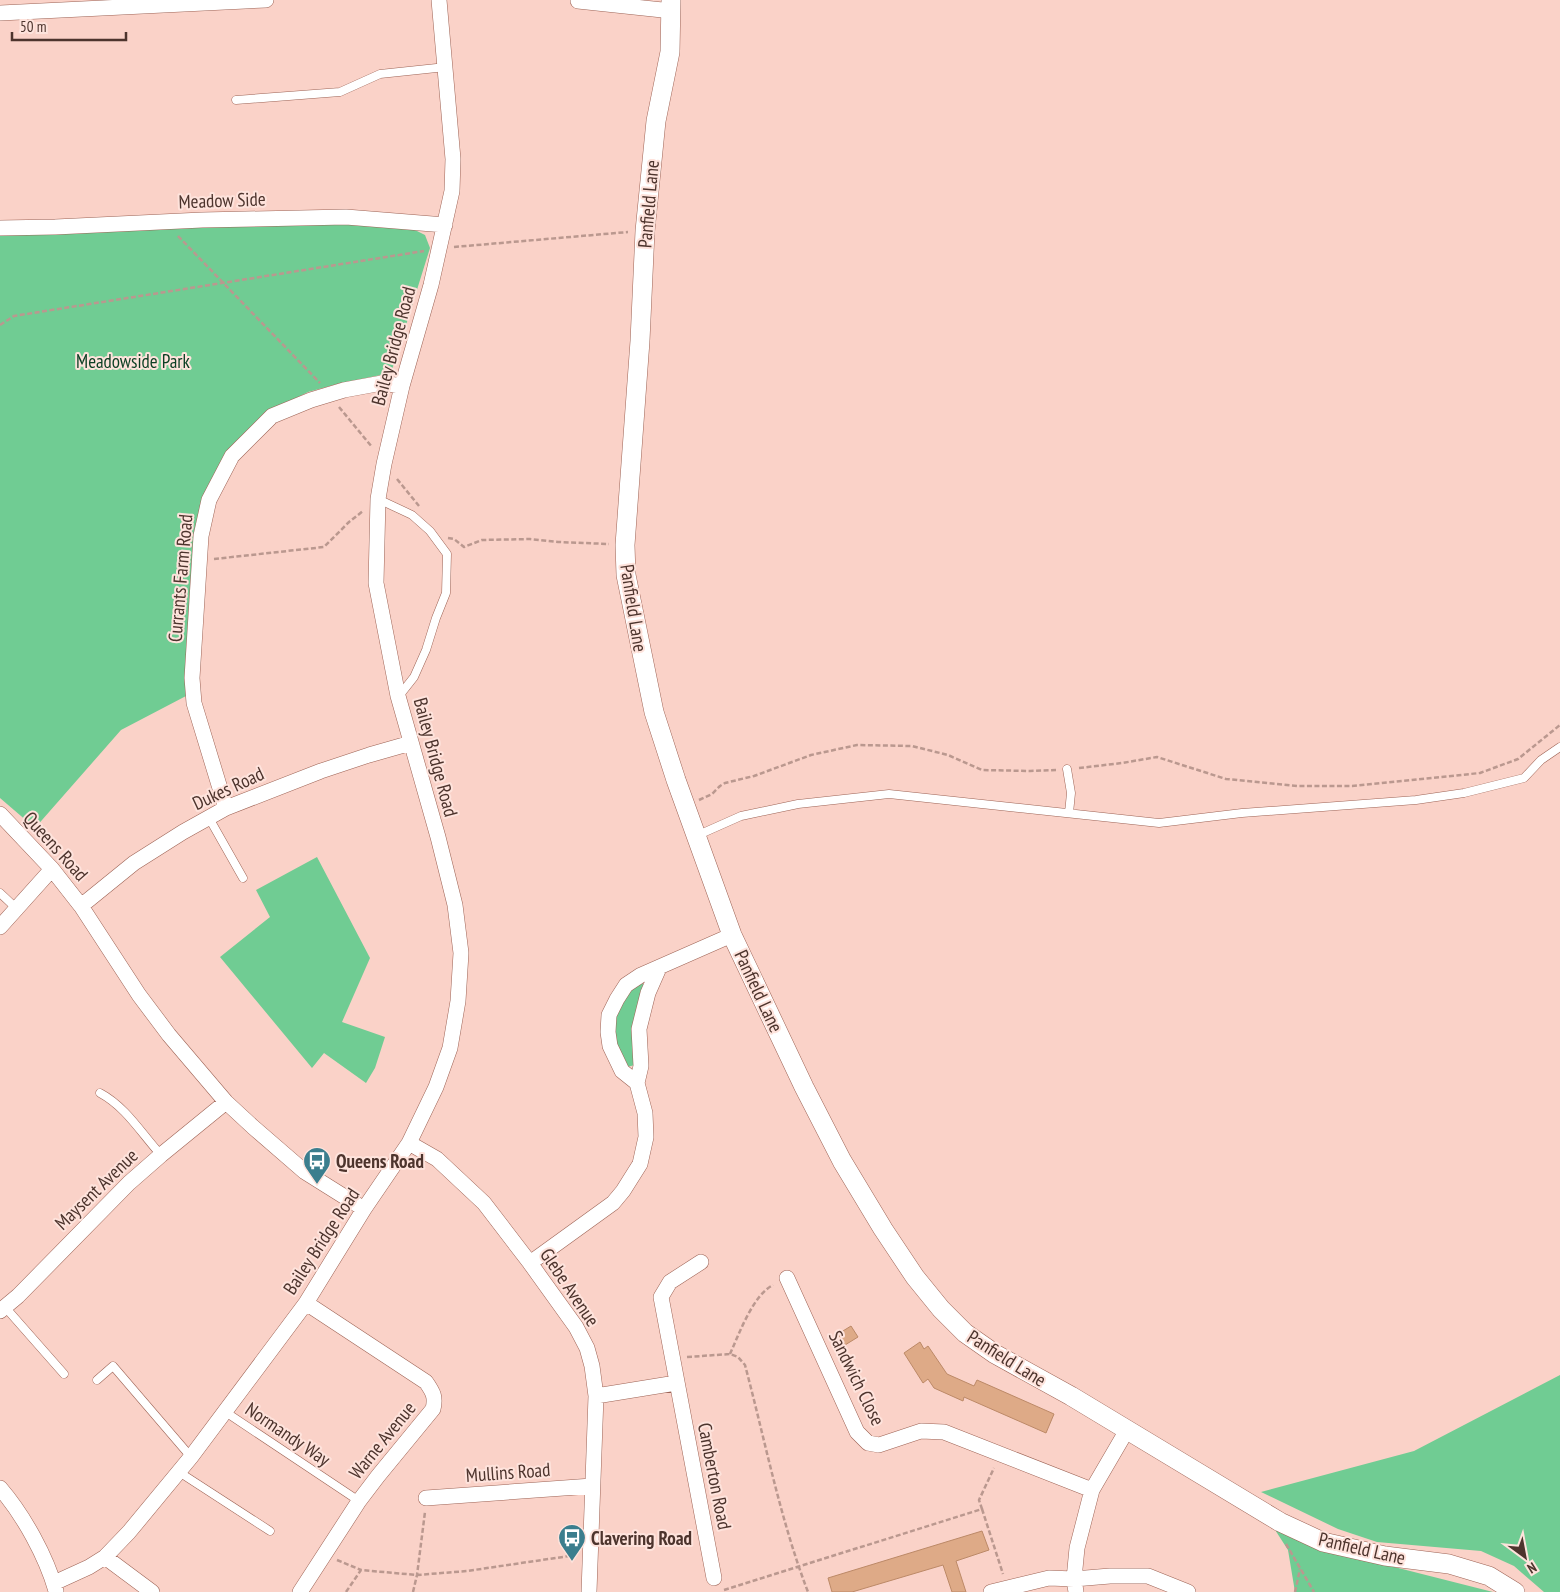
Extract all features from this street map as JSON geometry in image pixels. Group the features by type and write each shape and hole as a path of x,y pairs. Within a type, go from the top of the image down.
{"street":[{"path":"0,13 266,0"},
{"name":"Bailey Bridge Road","path":"55,1587 105,1557 129,1532 191,1457 306,1303 364,1209 409,1143 436,1087 450,1048 458,1001 461,953 455,906 438,837 398,696 376,583 378,499 387,449 402,386 431,285 452,191 453,159 440,0"},
{"path":"578,1 672,6"},
{"name":"Panfield Lane","path":"672,6 670,52 656,121 645,231 640,341 625,545 626,575 654,712 664,748 732,935 842,1162 915,1277 965,1333 995,1354 1071,1396 1280,1522 1323,1542 1385,1556 1449,1564 1489,1576 1514,1592"},
{"name":"Meadow Side","path":"0,228 55,228 202,220 346,217 445,225"},
{"name":"Currants Farm Road","path":"226,808 194,703 192,678 201,536 209,500 232,456 272,416 311,400 344,390 382,383 402,386"},
{"name":"Dukes Road","path":"81,906 134,863 226,808 321,771 411,743"},
{"name":"Queens Road","path":"0,814 52,868 81,906 139,995 169,1035 226,1102 305,1172 364,1209"},
{"path":"0,928 52,868"},
{"path":"637,1084 622,1071 610,1046 608,1032 609,1015 616,999 626,985 641,975 732,935"},
{"path":"530,1263 612,1203 623,1191 640,1164 646,1137 645,1113 637,1084 641,1066 639,1029 648,993 659,968"},
{"name":"Maysent Avenue","path":"2,1309 129,1183 226,1102"},
{"name":"Glebe Avenue","path":"409,1143 437,1159 484,1202 576,1327 587,1348 592,1366 596,1396 589,1592"},
{"name":"Camberton Road","path":"701,1262 670,1282 661,1298 716,1585"},
{"name":"Sandwich Close","path":"787,1278 857,1432 868,1443 878,1445 921,1431 934,1431 952,1435 1092,1490"},
{"name":"Warne Avenue","path":"300,1592 359,1501 433,1409 436,1400 433,1391 426,1382 306,1303"},
{"path":"596,1396 676,1383"},
{"path":"1075,1585 1077,1548 1092,1490 1127,1430"},
{"name":"Mullins Road","path":"426,1498 592,1486"},
{"path":"0,1488 14,1504 33,1536 55,1587"},
{"path":"105,1557 152,1592"},
{"path":"992,1592 1049,1578 1075,1585 1110,1576 1148,1576 1188,1592"}],"lane":[{"path":"236,100 340,92 380,74 446,67"},
{"path":"378,499 412,515 430,531 447,554 446,593 426,650 414,677 398,696"},
{"path":"696,836 741,816 798,804 889,794 1159,822 1242,813 1425,798 1464,793 1524,778 1542,760 1560,747"},
{"path":"1067,769 1071,794 1069,813"},
{"path":"209,818 243,878"},
{"path":"0,893 16,908"},
{"path":"100,1093 112,1099 122,1109 161,1155"},
{"path":"2,1309 64,1374"},
{"path":"97,1380 113,1366 191,1457"},
{"name":"Normandy Way","path":"224,1411 359,1501"},
{"path":"179,1472 270,1530"}],"path":[{"path":"0,326 14,316 440,248 645,231"},
{"path":"199,560 324,547 349,522 378,499"},
{"path":"686,808 707,797 725,783 754,776 811,755 857,745 912,746 948,755 982,770 1030,772 1122,763 1157,757 1226,779 1298,786 1352,786 1480,773 1518,759 1560,725"},
{"path":"730,1354 746,1319 760,1296 770,1286 787,1278"},
{"path":"672,1358 730,1354 738,1357 746,1364 798,1566 808,1592"},
{"path":"1001,1454 979,1500 1007,1587"},
{"path":"413,1592 417,1575 426,1498"},
{"path":"716,1585 798,1566 982,1508"},
{"path":"1280,1522 1276,1529 1314,1592"},
{"path":"326,1553 341,1563 361,1570 417,1575 467,1571 590,1553"},
{"path":"1295,1592 1300,1568"},
{"path":"346,1592 361,1570"}],"green space":[{"name":"Meadowside Park","path":"346,223 413,229 425,235 430,248 391,373 308,392 269,412 203,500 188,642 186,696 121,730 35,828 0,798 0,231"},
{"path":"317,857 370,958 342,1022 385,1037 375,1068 366,1083 324,1053 312,1068 220,957 270,917 256,890"},
{"path":"641,982 645,986 635,1065 627,1067 619,1056 613,1030 615,1014 625,993"},
{"path":"1560,1375 1560,1592 1544,1592 1514,1566 1481,1551 1377,1542 1338,1529 1261,1492 1414,1451"},
{"path":"1270,1522 1343,1554 1493,1592 1295,1592 1288,1550"}],"building":[{"path":"851,1326 858,1337 845,1345 838,1334"},
{"path":"920,1342 924,1349 928,1346 947,1374 974,1386 977,1380 1054,1414 1046,1433 964,1397 963,1401 934,1388 928,1379 923,1383 904,1353"},
{"path":"982,1531 989,1550 956,1561 966,1592 952,1592 943,1565 852,1592 832,1592 828,1578"}],"place":[{"name":"Queens Road","path":"317,1185"},
{"name":"Clavering Road","path":"572,1562"}]}
